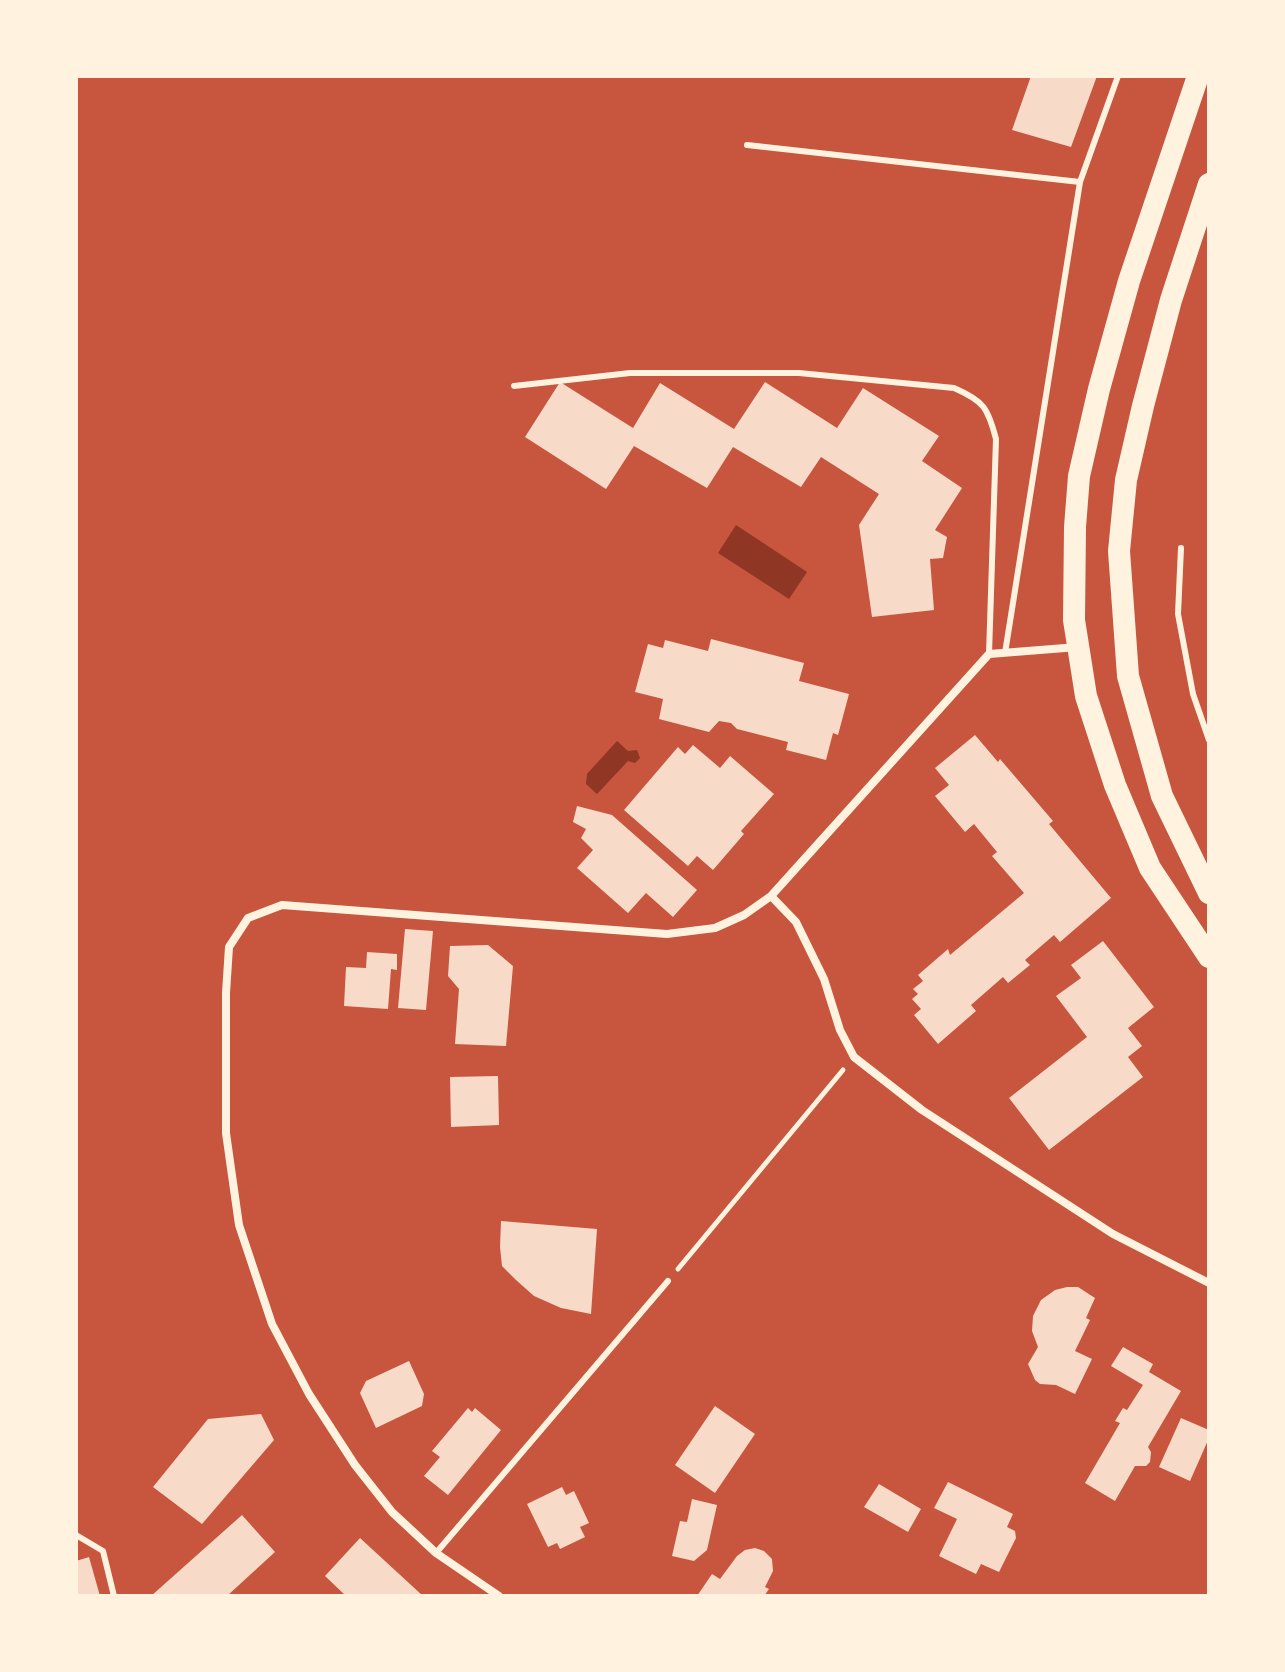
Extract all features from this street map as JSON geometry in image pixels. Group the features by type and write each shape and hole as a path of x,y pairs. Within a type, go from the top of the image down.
{"highway":[{"path":"1198,76 1129,281 1079,476 1074,620 1086,696 1115,785 1150,868 1209,957"},
{"path":"1209,184 1171,300 1143,406 1126,480 1119,551 1128,676 1162,796 1209,893"}],"street":[{"path":"499,1596 436,1553 392,1512 355,1465 309,1394 272,1324 239,1225 226,1133 229,947 248,918 282,905 667,934 715,928 744,915 771,896 989,654 1079,647"},
{"path":"771,896 796,922 824,979 840,1030 854,1057 922,1110 1113,1234 1209,1283"}],"lane":[{"path":"1005,653 1080,182 1118,76"},
{"path":"747,145 1080,182"},
{"path":"514,386 630,373 799,373 954,388 978,398 990,415 996,439 989,654"},
{"path":"1181,548 1178,614 1193,694 1209,740"},
{"path":"436,1553 668,1281"},
{"path":"76,1535 103,1551 114,1596"}],"path":[{"path":"668,1281 854,1057"}],"shaded area":[{"path":"736,525 807,572 789,599 718,553"},
{"path":"617,741 628,751 637,750 640,758 635,763 628,761 597,794 586,784 587,774"}],"building":[{"path":"1031,76 1097,76 1071,147 1012,130"},
{"path":"560,382 633,428 660,383 734,429 765,382 837,428 863,388 939,436 922,461 962,488 935,530 947,537 943,558 930,559 934,610 872,617 859,525 879,494 821,457 801,487 733,447 707,488 634,446 606,489 525,437"},
{"path":"711,639 804,663 799,681 849,694 838,735 833,733 826,760 786,750 788,742 737,729 731,723 719,721 709,732 659,719 663,699 635,692 648,644 663,648 665,640 708,651"},
{"path":"975,735 1053,821 1049,824 1111,898 1060,942 1054,935 1025,960 1030,965 1008,983 1003,977 971,1005 976,1011 938,1044 914,1015 921,1009 912,999 918,994 913,989 923,981 918,975 948,949 950,955 1024,893 992,856 997,852 974,824 965,832 935,796 949,785 935,768"},
{"path":"693,745 720,768 730,756 774,794 741,831 744,834 713,870 697,856 688,866 624,810 678,747 685,754"},
{"path":"577,806 612,815 697,890 673,917 646,893 628,913 577,868 593,850 581,838 586,829 573,822"},
{"path":"405,929 433,931 426,1010 398,1008"},
{"path":"1103,941 1154,1007 1128,1028 1142,1046 1128,1057 1143,1077 1049,1150 1009,1098 1087,1037 1056,996 1081,978 1071,965"},
{"path":"488,945 513,966 506,1046 455,1044 459,989 448,976 450,946"},
{"path":"367,952 397,954 397,970 391,969 388,1009 344,1006 346,967 366,968"},
{"path":"498,1076 499,1125 451,1127 450,1077"},
{"path":"501,1221 597,1229 591,1314 561,1308 534,1296 502,1266"},
{"path":"1078,1287 1095,1298 1086,1318 1090,1320 1075,1351 1092,1359 1075,1394 1056,1385 1040,1384 1028,1364 1038,1347 1032,1331 1033,1316 1041,1300 1055,1290"},
{"path":"1123,1347 1153,1364 1149,1372 1181,1391 1148,1447 1150,1462 1146,1466 1135,1466 1115,1501 1085,1483 1120,1423 1115,1421 1123,1408 1127,1410 1143,1385 1111,1366"},
{"path":"409,1361 424,1394 422,1406 376,1428 360,1393 366,1381"},
{"path":"715,1406 755,1434 715,1493 675,1465"},
{"path":"468,1408 472,1412 475,1408 501,1430 448,1495 424,1476 440,1457 432,1451"},
{"path":"261,1414 274,1440 202,1524 153,1487 208,1419"},
{"path":"1181,1418 1209,1430 1209,1438 1190,1481 1159,1467"},
{"path":"948,1482 1013,1514 1007,1527 1015,1531 1016,1538 999,1572 981,1564 976,1574 939,1556 957,1519 934,1508"},
{"path":"879,1484 921,1509 908,1532 864,1507"},
{"path":"562,1487 566,1495 574,1491 589,1523 580,1527 585,1537 560,1549 557,1543 548,1547 527,1504"},
{"path":"692,1499 717,1505 707,1550 694,1561 672,1556 680,1521 687,1522"},
{"path":"242,1515 275,1552 227,1596 151,1596"},
{"path":"360,1538 423,1596 346,1596 325,1576"},
{"path":"755,1548 772,1559 773,1571 764,1596 697,1596 712,1574 720,1579 737,1556"},
{"path":"89,1557 100,1596 76,1596 76,1561"}]}
